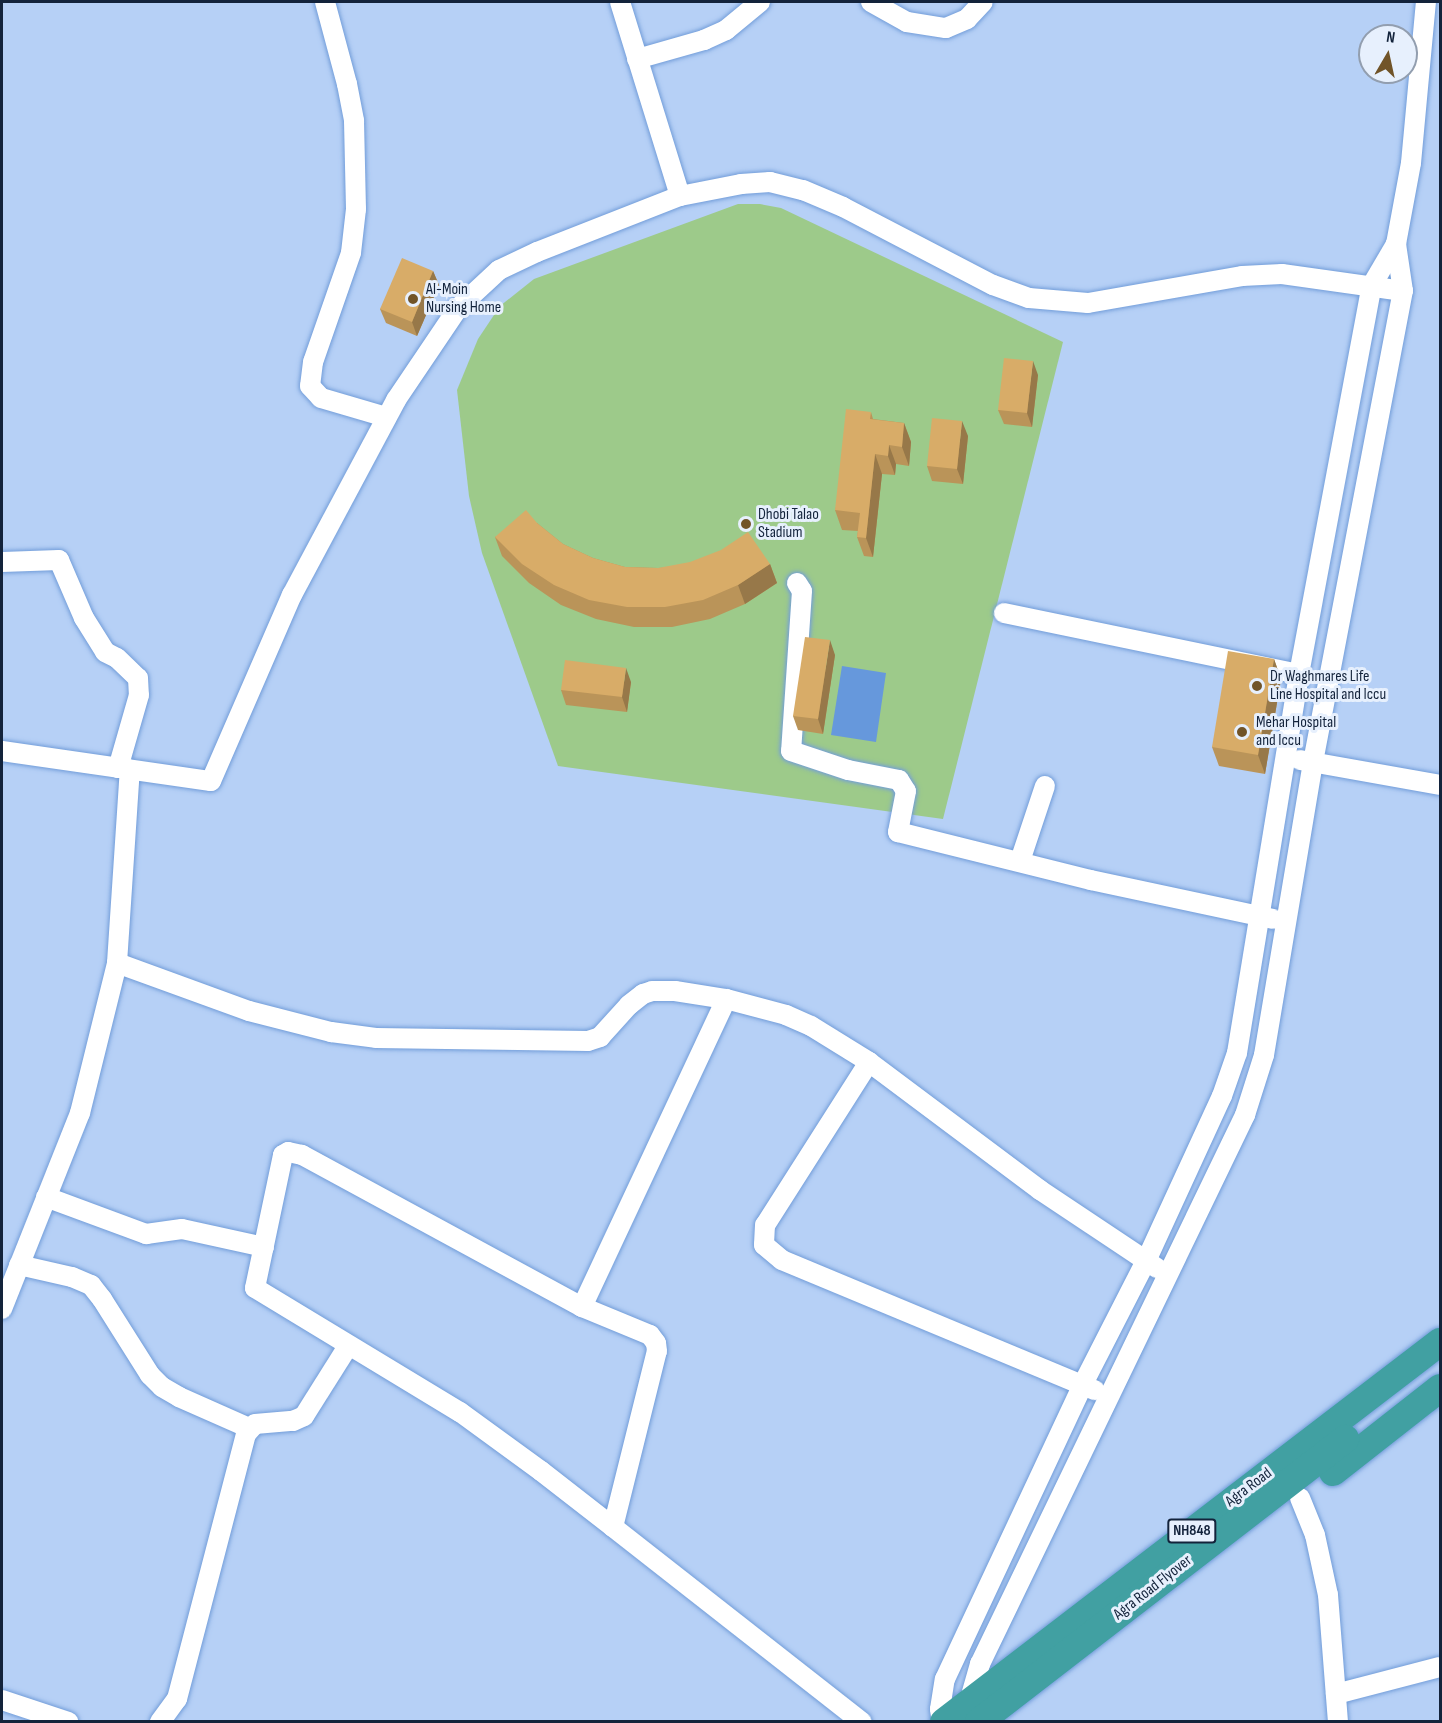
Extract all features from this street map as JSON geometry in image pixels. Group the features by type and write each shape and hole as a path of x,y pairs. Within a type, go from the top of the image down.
{"highway":[{"name":"Agra Road","path":"943,1722 972,1715 1440,1342"},
{"name":"Agra Road Flyover","path":"972,1715 1440,1365"},
{"name":"NH848","path":"1004,1722 1300,1498 1440,1388"}],"street":[{"path":"325,2 348,84 354,121 356,209 351,253 313,362 310,386 321,398 386,417"},
{"path":"620,2 680,196"},
{"path":"637,59 704,40 726,30 760,2"},
{"path":"871,2 907,22 946,28 967,19 982,2"},
{"path":"972,1715 980,1664 1245,1115 1264,1054 1313,762 1403,291 1396,244 1411,163 1426,2"},
{"path":"2,751 211,781 292,595 386,417 458,308 499,270 537,252 680,196 741,183 770,183 802,190 843,207 993,285 1029,298 1088,303 1242,276 1282,274 1403,291"},
{"path":"943,1722 940,1709 945,1679 1083,1384 1146,1261 1222,1096 1237,1053 1299,674 1372,285 1396,244"},
{"path":"2,562 59,560 84,618 105,652 117,658 138,678 139,695 124,769 117,963 80,1113 2,1309"},
{"path":"797,583 802,591 791,751 848,770 899,780 906,791 898,832 1091,880 1287,921"},
{"path":"1004,614 1299,674"},
{"path":"1286,758 1440,785"},
{"path":"1020,861 1045,786"},
{"path":"117,963 249,1011 331,1032 376,1038 588,1041 600,1037 629,1005 643,994 652,991 675,991 726,999 786,1015 811,1026 869,1062 1040,1190 1168,1275"},
{"path":"582,1307 726,999"},
{"path":"869,1062 765,1225 764,1245 782,1260 1083,1384 1108,1398"},
{"path":"613,1527 657,1351 656,1343 650,1335 582,1307 295,1153 283,1155 255,1288 460,1412 613,1527 862,1722"},
{"path":"46,1197 146,1234 182,1229 264,1247"},
{"path":"19,1265 72,1276 91,1285 150,1375 162,1387 249,1428"},
{"path":"160,1722 177,1700 243,1441 249,1428 255,1424 292,1421 304,1416 348,1346"},
{"path":"1300,1498 1315,1535 1328,1595 1338,1722"},
{"path":"1336,1694 1440,1667"},
{"path":"2,1700 69,1722"}],"green space":[{"name":"Dhobi Talao Stadium","path":"738,204 760,204 781,208 1063,342 943,819 558,766 482,553 469,496 457,390 478,339 500,306 534,279"}],"water":[{"path":"842,666 886,673 876,742 831,735"}],"building":[{"path":"402,258 433,271 412,322 380,309"},
{"path":"1004,358 1033,361 1027,413 998,410"},
{"path":"846,409 871,412 870,419 904,423 902,447 889,445 888,456 875,454 866,538 857,537 860,513 835,510"},
{"path":"932,418 962,421 957,469 927,466"},
{"path":"526,510 537,523 563,544 593,558 625,567 658,568 690,562 721,550 748,532 770,564 738,585 703,600 665,607 627,607 589,600 554,585 522,564 495,537"},
{"path":"805,637 830,640 818,719 793,716"},
{"path":"1228,651 1274,659 1258,755 1212,747"},
{"path":"565,660 626,668 622,697 561,690"}],"place":[{"name":"Al-Moin Nursing Home","path":"413,299"},
{"name":"Dhobi Talao Stadium","path":"746,524"},
{"name":"Dr Waghmares Life Line Hospital and Iccu","path":"1257,686"},
{"name":"Mehar Hospital and Iccu","path":"1242,732"}]}
